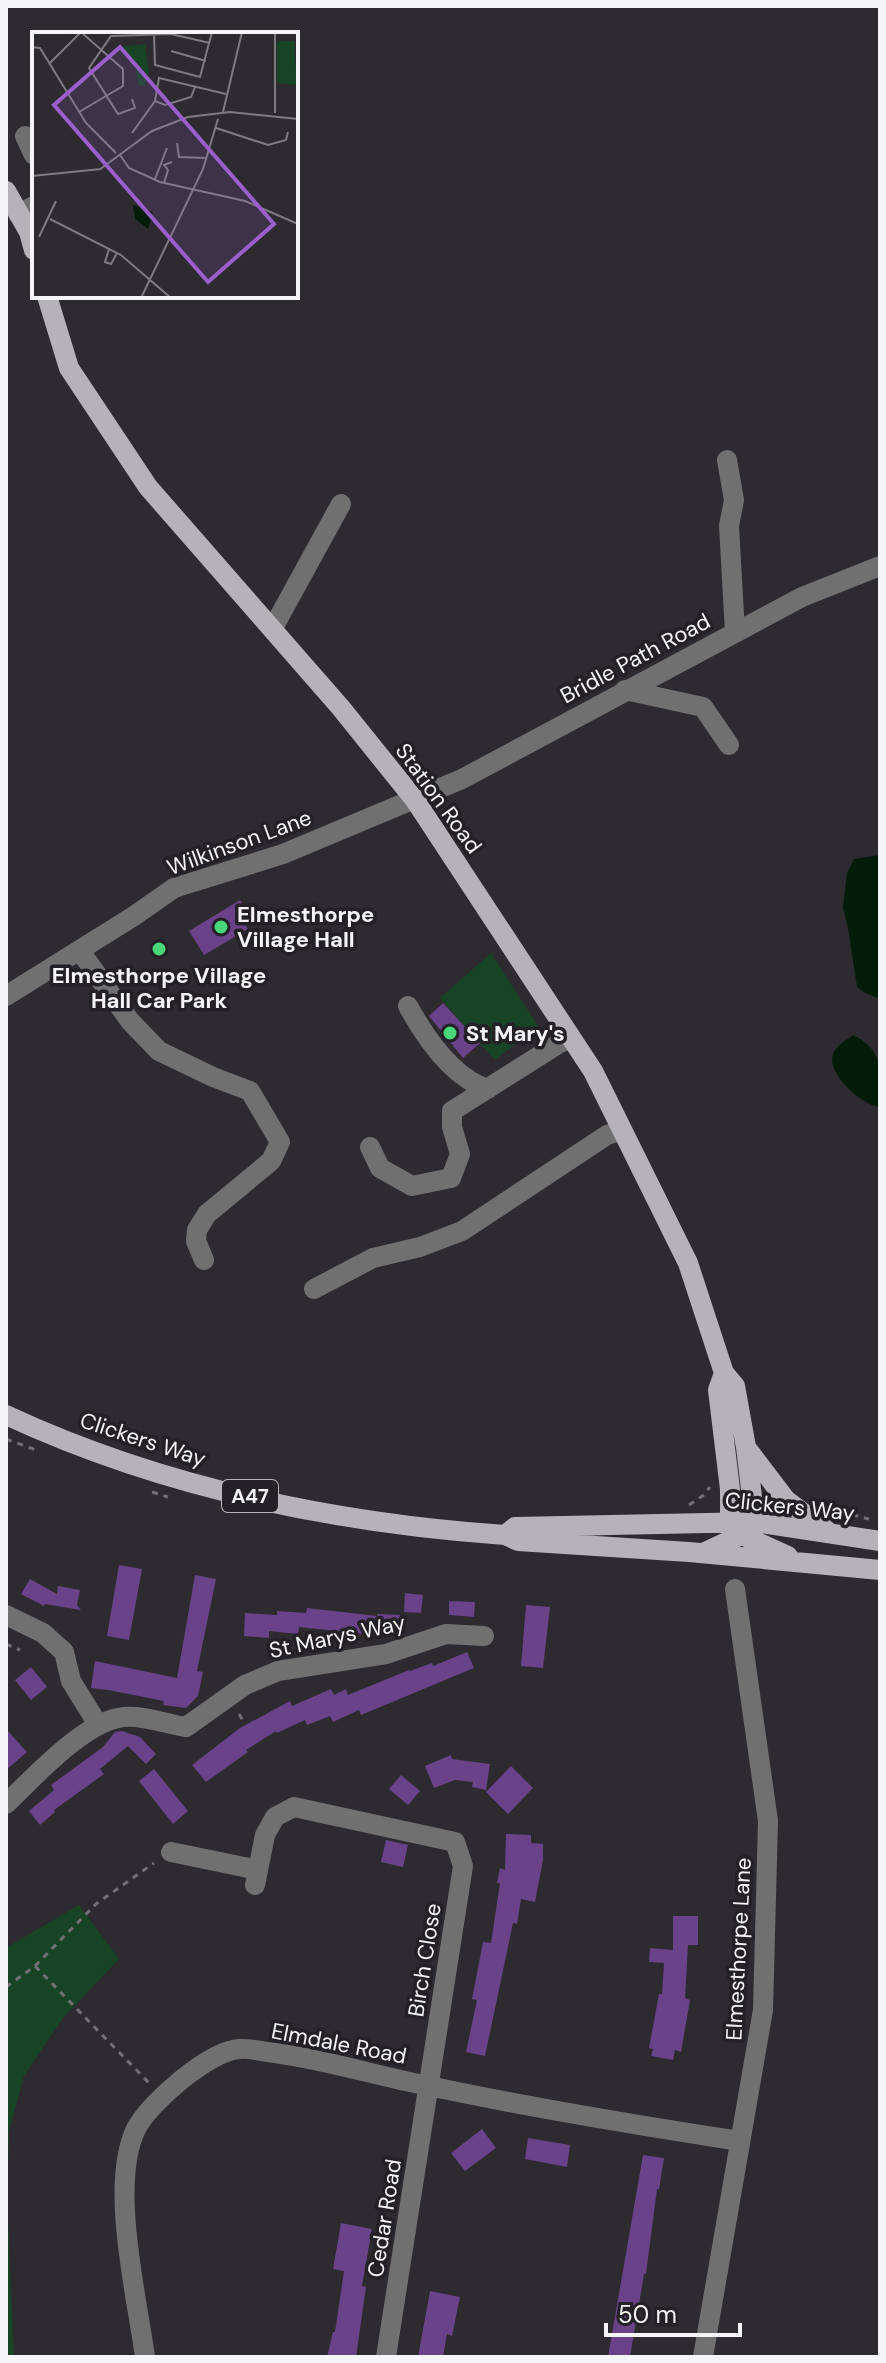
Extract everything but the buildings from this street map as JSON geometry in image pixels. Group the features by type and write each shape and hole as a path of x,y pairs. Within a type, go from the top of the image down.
{"main road":[{"path":"6,191 26,210 32,243"},
{"name":"Station Road","path":"48,298 69,368 139,474 273,628 415,800 593,1071 688,1263 724,1373 735,1386 746,1447 742,1526"},
{"name":"Station Road","path":"724,1373 718,1390 730,1489 742,1526"},
{"name":"Clickers Way","path":"6,1415 156,1472 319,1513 505,1535 518,1541 703,1553 880,1570"},
{"path":"746,1447 786,1500 829,1532"},
{"path":"703,1553 742,1526 799,1561"},
{"name":"Clickers Way","path":"505,1535 515,1527 742,1526 829,1532 880,1541"}],"street":[{"path":"25,136 32,151"},
{"path":"727,460 734,500 729,526 735,632"},
{"path":"273,628 341,504"},
{"name":"Bridle Path Road","path":"415,800 462,779 802,597 880,566"},
{"path":"625,690 703,707 729,745"},
{"name":"Wilkinson Lane","path":"6,996 174,888 283,854 415,800"},
{"path":"80,951 130,1021 159,1051 250,1091 280,1142 271,1161 207,1214 197,1230 196,1241 204,1260"},
{"path":"408,1006 420,1027 460,1074 474,1085 488,1089"},
{"path":"370,1147 380,1168 412,1186 451,1178 460,1154 452,1127 452,1111 571,1038"},
{"path":"314,1289 373,1258 420,1247 462,1231 607,1135 622,1130"},
{"name":"Elmesthorpe Lane","path":"703,2357 763,2010 768,1821 735,1589"},
{"path":"6,1615 43,1633 64,1652 71,1681 97,1723 6,1804"},
{"name":"St Marys Way","path":"97,1723 126,1716 186,1727 245,1685 278,1671 386,1654 446,1634 484,1636"},
{"name":"Birch Close","path":"171,1852 256,1877 265,1835 275,1817 294,1807 455,1842 463,1866 428,2086"},
{"name":"Elmdale Road","path":"145,2357 127,2232 124,2180 135,2131 162,2096 204,2064 237,2049 310,2058 428,2086 576,2115 740,2141"},
{"name":"Cedar Road","path":"386,2357 428,2086"}],"path":[{"path":"821,1507 880,1522"},
{"path":"6,1644 20,1650"},
{"path":"6,1987 35,1966 96,1904 171,1852"},
{"path":"35,1966 162,2096"}],"green space":[{"path":"491,953 538,1026 495,1060 440,998"},
{"path":"79,1905 119,1959 62,2019 24,2076 9,2131 7,2199 14,2357 6,2357 6,1948"}],"shaded area":[{"path":"880,855 880,999 857,987 843,908 847,873 854,859"},
{"path":"853,1035 864,1041 876,1056 881,1074 880,1107 849,1089 833,1066 835,1051"}],"place":[{"name":"Elmesthorpe Village Hall","path":"221,927"},
{"name":"Elmesthorpe Village Hall Car Park","path":"159,949"},
{"name":"St Mary's","path":"450,1033"}]}
